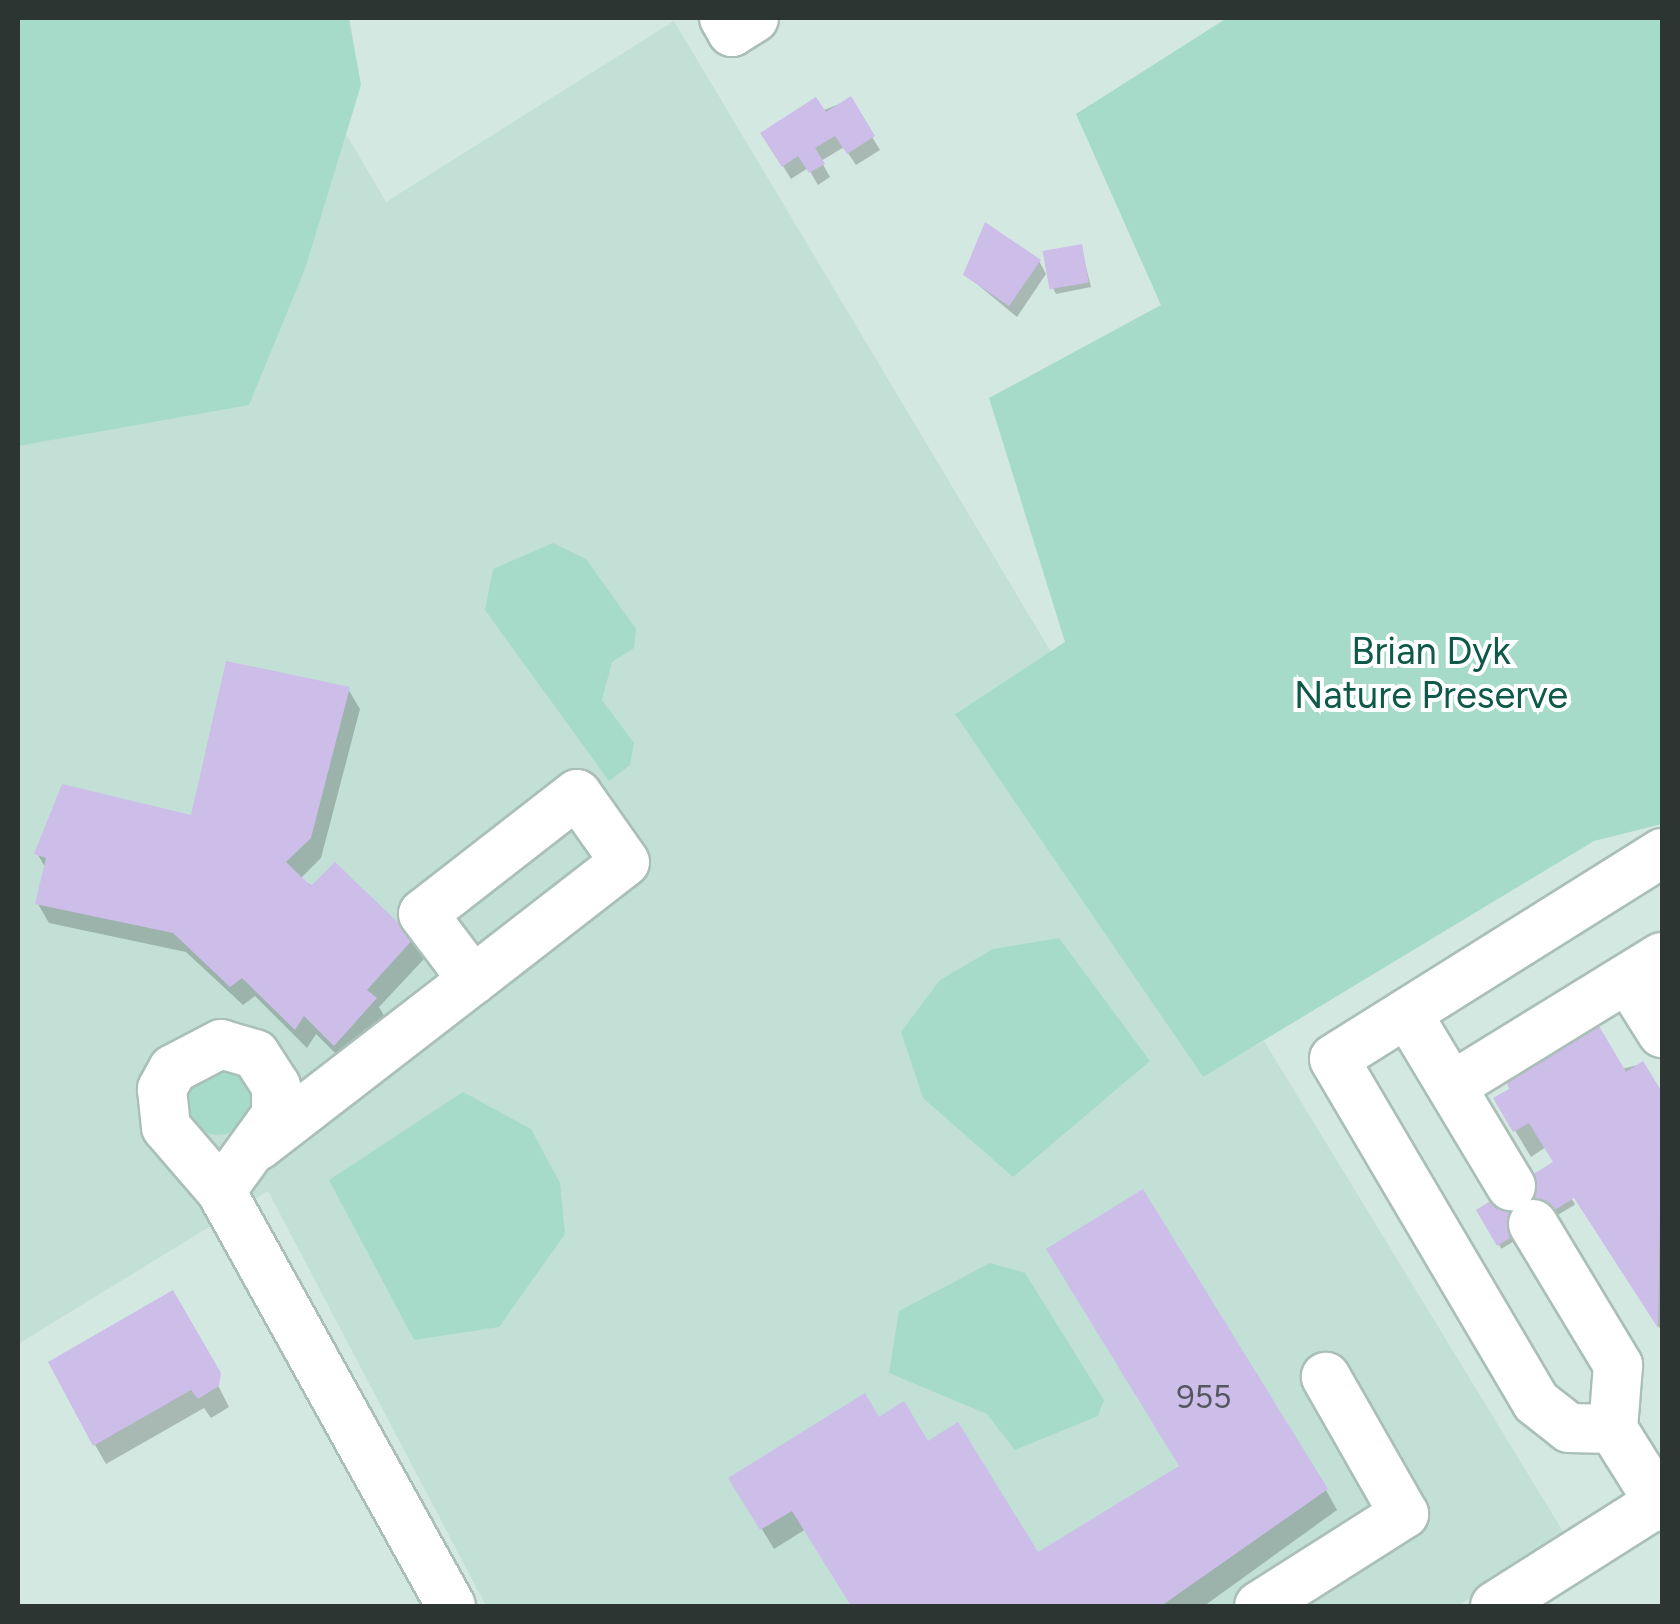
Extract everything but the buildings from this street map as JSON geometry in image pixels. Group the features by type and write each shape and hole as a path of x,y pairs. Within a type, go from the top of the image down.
{"street":[{"path":"1613,1430 1569,1428 1536,1402 1334,1058 1662,853"},
{"path":"1452,1086 1645,968 1662,1033"},
{"path":"256,1148 472,980"},
{"path":"1407,1013 1618,1365 1613,1430 1661,1503 1495,1606"},
{"path":"221,1191 256,1148 276,1115 268,1064 240,1048 204,1045 173,1069 160,1111 221,1191 451,1606"},
{"path":"1259,1606 1404,1514 1326,1377"}],"shaded area":[{"path":"278,18 386,202 674,21 1051,652 956,713 1202,1076 1264,1041 1567,1538 1457,1606 486,1606 268,1191 18,1344 18,144"}],"green space":[{"path":"18,18 349,18 361,85 305,269 249,405 18,446"},
{"name":"Brian Dyk Nature Preserve","path":"1227,18 1662,18 1662,824 1594,841 1203,1077 955,714 1065,642 989,398 1161,305 1076,114"},
{"path":"553,543 586,559 636,629 634,648 612,662 602,700 634,743 630,765 609,781 485,610 493,569"},
{"path":"1059,938 1150,1061 1013,1177 923,1098 901,1032 940,980 993,949"},
{"path":"218,1063 243,1074 254,1099 243,1124 218,1135 193,1124 182,1099 193,1074"},
{"path":"463,1092 531,1129 560,1183 565,1234 499,1327 414,1340 329,1180"},
{"path":"990,1263 1025,1273 1104,1400 1098,1416 1015,1450 987,1414 889,1373 899,1311"}]}
